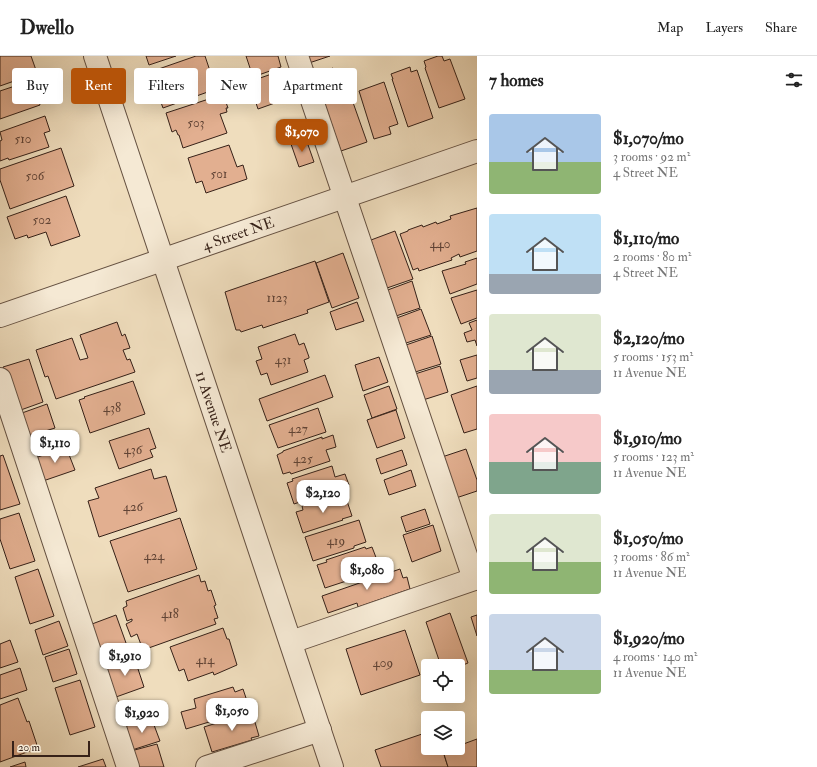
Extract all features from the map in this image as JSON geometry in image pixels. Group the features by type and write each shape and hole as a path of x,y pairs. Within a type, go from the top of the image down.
{"street":[{"name":"11 Avenue NE","path":"95,56 332,767"},
{"path":"291,642 476,579 297,56"},
{"name":"4 Street NE","path":"0,316 477,151"},
{"path":"0,379 128,767"},
{"path":"207,767 320,730"}],"building":[{"path":"0,56 31,56 35,68 12,68 12,82 0,86"},
{"path":"146,56 176,56 149,65"},
{"path":"196,56 205,56 209,68 206,68 206,93 198,95 198,68 162,68"},
{"path":"246,56 278,56 281,67 269,68 269,71 261,74 261,68 250,68"},
{"path":"306,56 330,56 309,63"},
{"path":"442,56 444,61 450,59 465,99 439,108 424,61"},
{"path":"410,67 411,72 417,70 433,118 408,127 391,74"},
{"path":"269,75 269,104 272,104 258,109 256,104 261,104 261,78"},
{"path":"384,82 398,124 389,127 391,134 374,139 359,91"},
{"path":"12,87 12,104 40,105 0,119 0,91"},
{"path":"206,100 206,104 227,104 228,108 226,108 227,112 220,114 227,133 183,148 176,130 172,132 166,113 194,104 198,104 198,103"},
{"path":"162,104 174,104 163,108"},
{"path":"324,104 354,104 367,142 341,151"},
{"path":"45,116 50,131 44,133 49,147 9,160 8,158 0,161 0,141 2,140 0,132"},
{"path":"306,139 314,162 299,167 291,144"},
{"path":"229,145 237,167 243,165 247,179 206,193 202,181 196,183 188,158"},
{"path":"61,148 74,186 10,209 0,180 0,169"},
{"path":"66,196 80,236 51,246 46,232 28,238 27,235 15,239 7,217"},
{"path":"477,208 477,251 460,257 459,254 451,258 452,260 419,271 418,268 413,270 400,234 422,225 423,227 436,222 437,224 451,219 450,216"},
{"path":"395,231 413,279 387,288 371,240"},
{"path":"343,253 359,298 332,308 316,263"},
{"path":"477,258 477,284 450,294 442,271 466,264 465,262"},
{"path":"315,261 329,302 307,310 308,313 263,328 262,325 241,332 240,330 236,330 225,292"},
{"path":"412,281 420,308 393,317 385,291"},
{"path":"477,290 477,318 461,324 451,298"},
{"path":"357,302 364,321 336,330 330,312"},
{"path":"421,309 431,335 403,344 394,319"},
{"path":"477,320 477,346 475,340 467,342 464,333 472,330 469,323"},
{"path":"117,322 122,336 125,334 130,348 123,350 127,360 130,359 135,372 56,399 48,376 45,377 36,350 72,338 80,360 88,358 80,335"},
{"path":"295,334 299,345 304,343 309,357 304,360 308,372 271,385 267,373 261,375 256,361 262,359 258,347"},
{"path":"432,336 441,364 412,373 403,346"},
{"path":"477,355 477,378 467,381 460,360"},
{"path":"379,357 388,382 363,391 355,365"},
{"path":"29,359 43,402 18,411 3,367"},
{"path":"440,366 448,392 423,400 415,374"},
{"path":"325,375 333,397 267,421 259,399"},
{"path":"133,381 145,414 90,433 79,400"},
{"path":"389,386 397,409 372,418 364,395"},
{"path":"477,386 477,429 464,433 451,395"},
{"path":"47,404 55,428 29,436 22,413"},
{"path":"318,408 326,432 278,448 269,425"},
{"path":"396,410 405,438 377,448 367,420"},
{"path":"149,428 156,448 150,450 153,457 119,469 109,441"},
{"path":"333,435 336,447 326,450 330,461 291,474 290,472 283,474 277,455 283,451 322,437 322,439"},
{"path":"66,447 75,470 43,481 35,458"},
{"path":"466,449 477,480 477,491 456,498 442,457"},
{"path":"402,450 407,465 381,474 376,459"},
{"path":"3,455 20,504 0,510 0,456"},
{"path":"332,466 335,477 345,474 349,485 339,488 340,490 301,504 300,502 294,504 287,483 293,481 292,479"},
{"path":"151,469 154,479 166,476 177,511 99,537 88,501 99,498 95,488"},
{"path":"411,470 416,486 389,495 384,480"},
{"path":"334,495 337,504 347,501 352,516 303,533 296,512 303,510 302,506"},
{"path":"425,509 430,524 406,532 401,517"},
{"path":"19,513 35,561 10,569 0,539 0,519"},
{"path":"180,518 197,569 128,592 110,541"},
{"path":"359,520 366,542 354,546 354,548 313,561 305,537"},
{"path":"433,525 441,551 412,562 403,535"},
{"path":"365,547 366,549 372,547 380,568 373,570 374,572 325,588 317,565 327,562 326,560"},
{"path":"38,569 54,616 30,624 15,577"},
{"path":"400,569 403,578 407,577 410,589 358,607 357,603 328,613 322,596"},
{"path":"199,575 201,582 205,581 208,591 211,590 216,605 214,606 218,618 214,619 216,624 143,650 137,634 131,637 126,624 132,621 132,619 127,621 123,608 127,606 126,601"},
{"path":"450,613 468,663 465,664 465,659 439,659 426,622"},
{"path":"116,615 131,657 106,666 92,624"},
{"path":"477,615 477,636 471,617"},
{"path":"59,621 68,646 43,655 35,630"},
{"path":"223,628 227,639 229,639 237,665 214,675 213,672 188,681 184,669 179,671 170,647"},
{"path":"405,630 420,675 361,695 346,649"},
{"path":"10,640 18,662 0,668 0,644"},
{"path":"69,649 77,674 53,682 45,657"},
{"path":"134,657 144,687 116,697 106,667"},
{"path":"20,668 27,690 0,699 0,675"},
{"path":"80,680 95,727 70,735 55,688"},
{"path":"233,687 235,692 243,689 249,707 241,709 242,712 186,729 181,712 196,708 194,699"},
{"path":"18,698 27,722 29,721 38,748 0,762 0,705"},
{"path":"252,712 259,736 251,738 252,740 212,752 204,727"},
{"path":"151,717 160,741 132,750 124,727"},
{"path":"421,734 421,755 444,755 448,767 381,767 375,750"},
{"path":"477,739 477,767 448,767 444,755 465,755 465,743"},
{"path":"157,744 164,767 136,767 131,751"},
{"path":"103,759 106,767 78,767"},
{"path":"25,762 26,767 10,767"}]}
